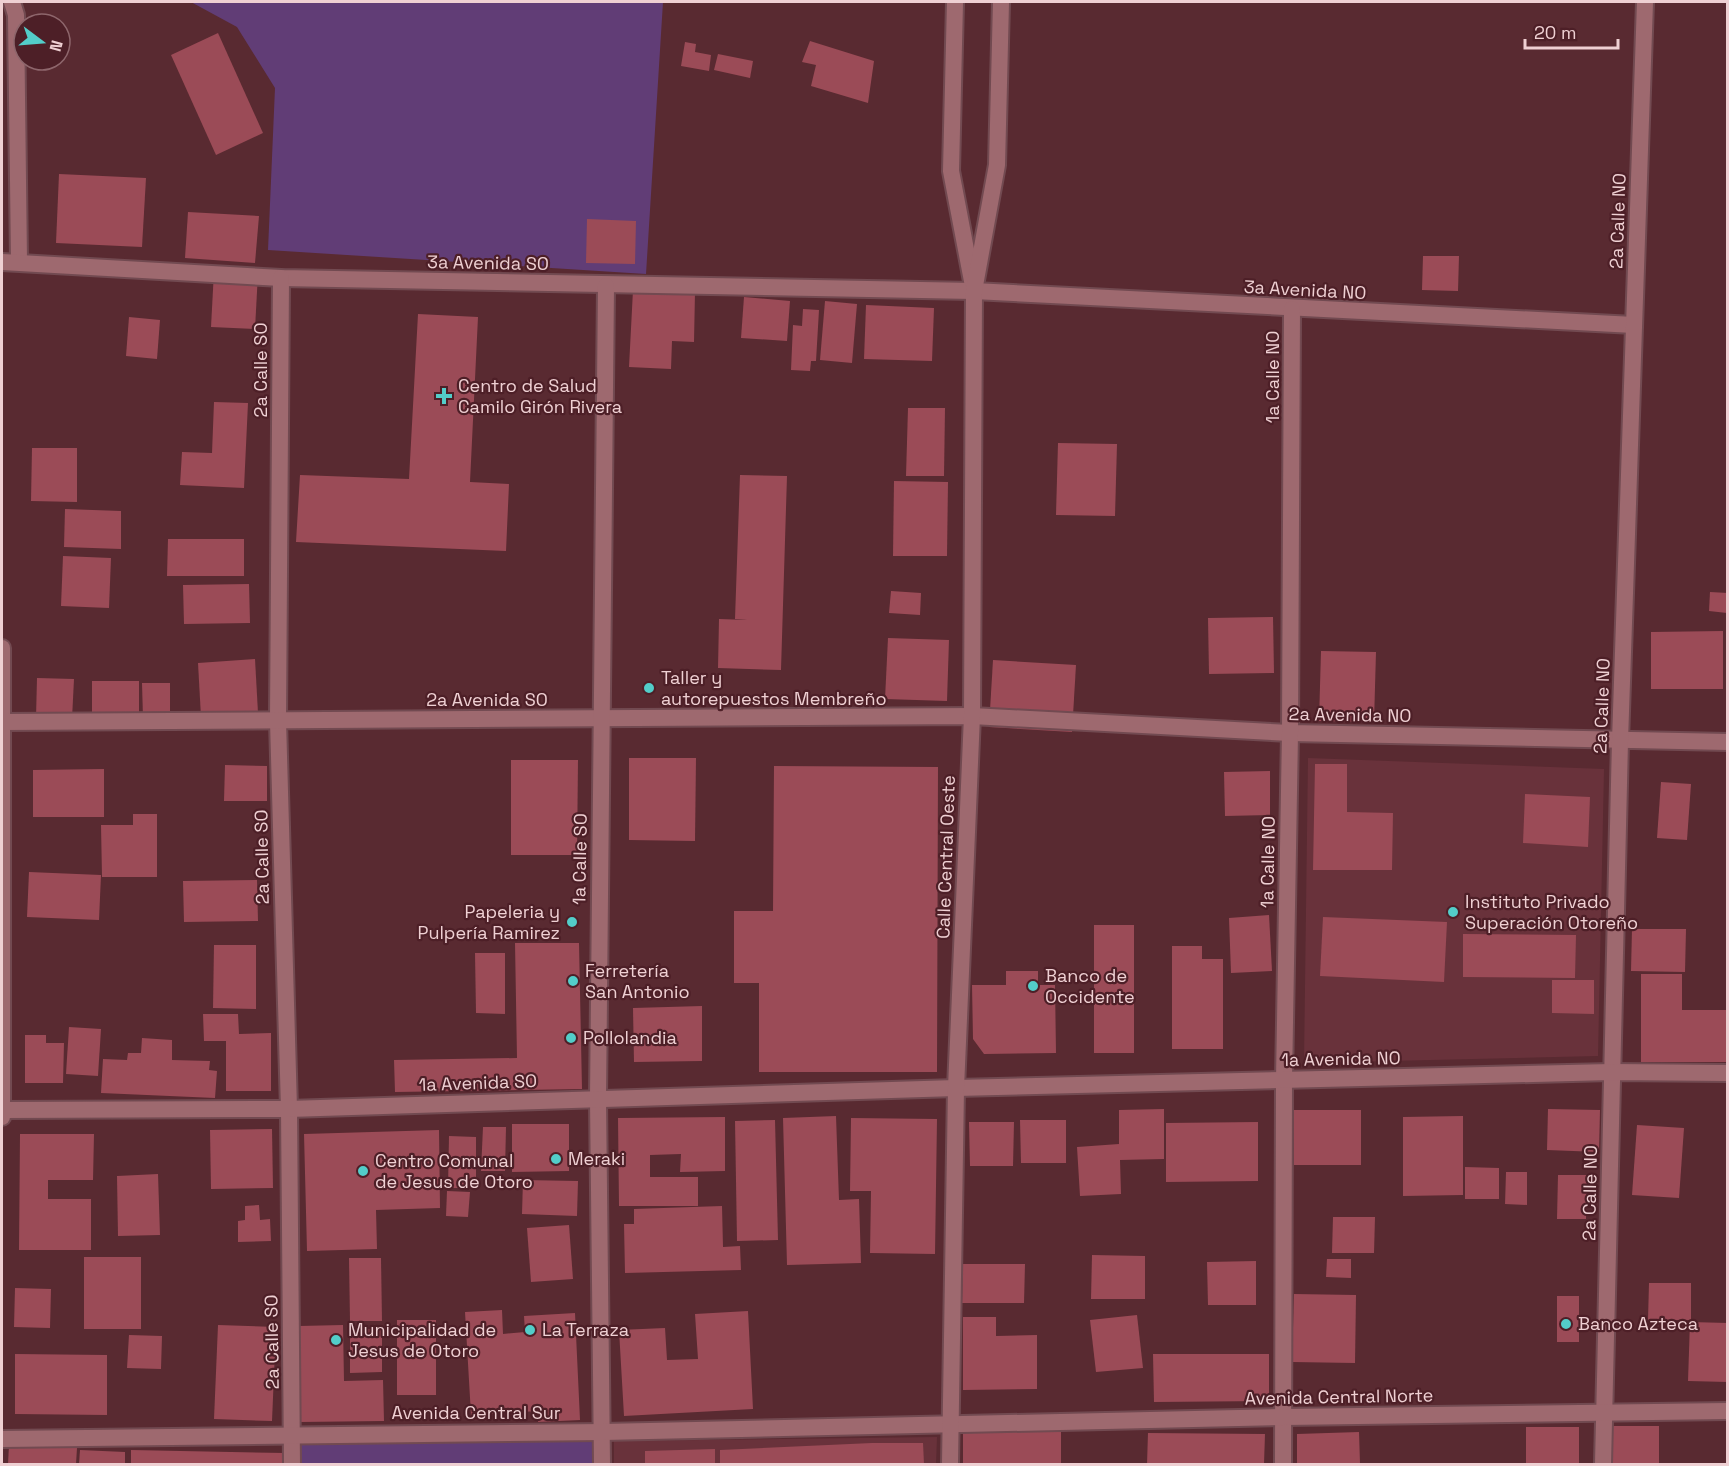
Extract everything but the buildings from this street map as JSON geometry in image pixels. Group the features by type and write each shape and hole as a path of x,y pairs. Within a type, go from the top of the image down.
{"street":[{"path":"12,2 16,15 20,262"},
{"name":"Calle Central Oeste","path":"955,2 951,171 974,291"},
{"name":"Calle Central Oeste","path":"950,1464 956,1088 972,716 974,291 998,165 1002,2"},
{"name":"2a Calle NO","path":"1603,1464 1620,741 1645,2"},
{"name":"3a Avenida SO","path":"2,262 281,278 606,286 974,291"},
{"name":"2a Calle SO","path":"281,278 278,721 289,1109 292,1464"},
{"name":"1a Calle SO","path":"602,1464 598,1099 606,286"},
{"name":"3a Avenida NO","path":"974,291 1634,325"},
{"name":"1a Calle NO","path":"1283,1464 1284,1080 1290,734 1293,309"},
{"path":"2,648 2,1117"},
{"name":"2a Avenida SO","path":"2,722 972,716"},
{"name":"2a Avenida NO","path":"972,716 1290,734 1728,742"},
{"name":"1a Avenida NO","path":"956,1088 1611,1072 1728,1073"},
{"name":"1a Avenida SO","path":"2,1110 289,1109 956,1088"},
{"name":"Avenida Central Norte","path":"951,1424 1728,1411"},
{"name":"Avenida Central Sur","path":"2,1439 603,1432 951,1424"}],"shaded area":[{"path":"191,2 663,2 646,274 268,250 275,88 237,27"},
{"name":"Instituto Privado Superación Otoreño","path":"1308,758 1604,769 1598,1056 1304,1063"},
{"path":"937,1437 936,1464 614,1464 614,1441"},
{"path":"300,1441 596,1441 595,1464 299,1464"}],"place":[{"name":"Centro de Salud Camilo Girón Rivera","path":"444,396"},
{"name":"Taller y autorepuestos Membreño","path":"649,688"},
{"name":"Instituto Privado Superación Otoreño","path":"1453,912"},
{"name":"Papeleria y Pulpería Ramirez","path":"572,922"},
{"name":"Ferretería San Antonio","path":"573,981"},
{"name":"Banco de Occidente","path":"1033,986"},
{"name":"Pollolandia","path":"571,1038"},
{"name":"Meraki","path":"556,1159"},
{"name":"Centro Comunal de Jesus de Otoro","path":"363,1171"},
{"name":"Banco Azteca","path":"1566,1324"},
{"name":"La Terraza","path":"530,1330"},
{"name":"Municipalidad de Jesus de Otoro","path":"336,1340"}]}
